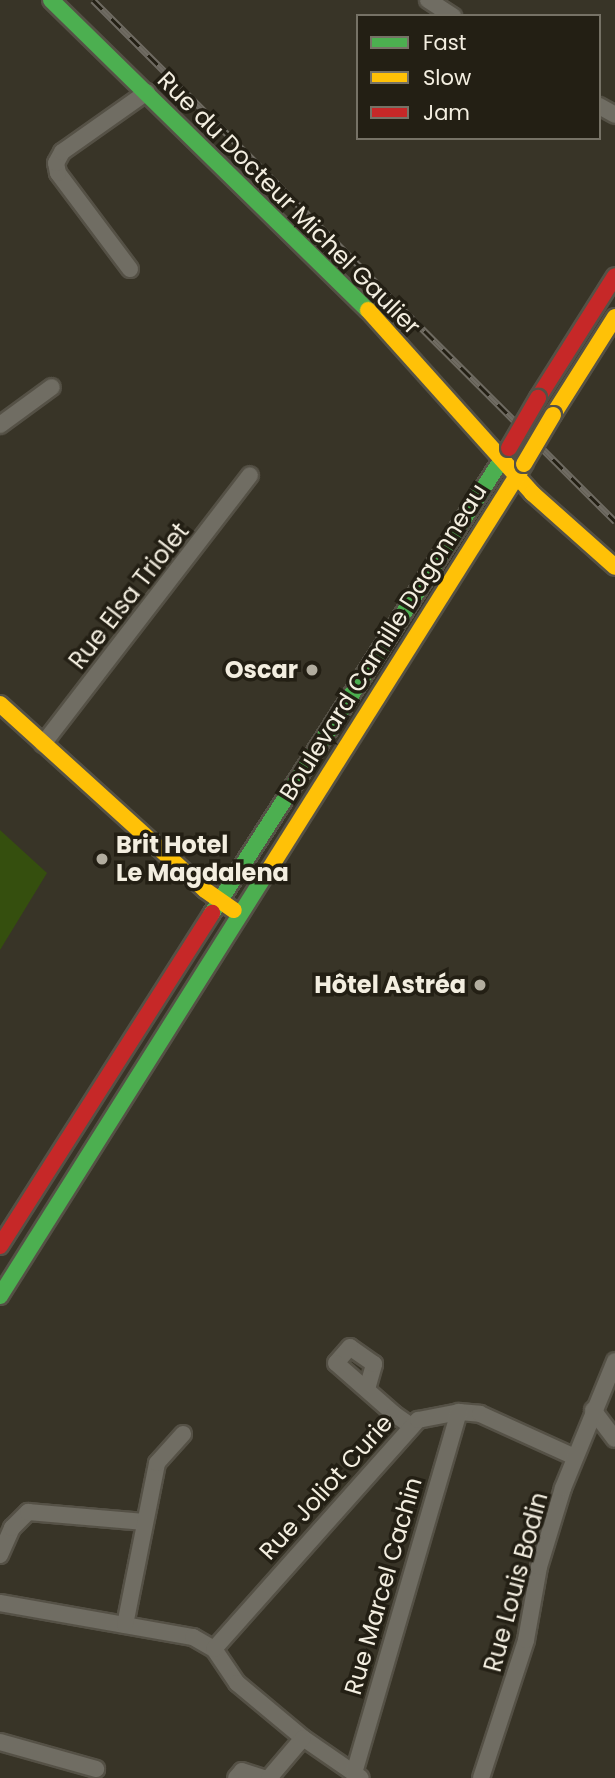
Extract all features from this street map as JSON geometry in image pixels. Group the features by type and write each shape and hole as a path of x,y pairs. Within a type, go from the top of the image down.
{"main road":[{"name":"Rue du Docteur Michel Gaulier","path":"51,0 344,283 615,567"},
{"path":"512,461 545,406 562,358 615,276"},
{"path":"512,461 545,406 613,319"},
{"name":"Boulevard Camille Dagonneau","path":"0,1247 218,899 512,461"},
{"name":"Boulevard Camille Dagonneau","path":"0,1296 238,913 512,461"},
{"path":"0,704 218,899 238,913"}],"street":[{"path":"428,0 450,14"},
{"path":"130,269 56,163 62,152 147,92"},
{"path":"0,425 52,387"},
{"name":"Rue Elsa Triolet","path":"43,744 250,475"},
{"name":"Rue Louis Bodin","path":"481,1778 526,1640 539,1567 575,1457 615,1361"},
{"path":"367,1389 411,1426"},
{"path":"593,1410 615,1439"},
{"name":"Rue Joliot Curie","path":"214,1649 418,1420 459,1412 480,1414 575,1457"},
{"name":"Rue Marcel Cachin","path":"357,1776 459,1412"},
{"path":"125,1625 156,1463 183,1434"},
{"path":"0,1555 12,1528 28,1512 145,1522"},
{"path":"0,1602 193,1637 214,1649 237,1683 303,1738 357,1776"},
{"path":"269,1778 303,1738"},
{"path":"0,1742 96,1769"},
{"path":"236,1778 242,1771 264,1778"}],"green space":[{"path":"0,830 47,873 0,950"}],"railway":[{"path":"93,0 615,521"}],"traffic: fast":[{"path":"51,0 368,310"},
{"path":"212,913 509,448"},
{"path":"0,1296 265,876"}],"traffic: slow":[{"path":"368,310 532,493 615,567"},
{"path":"553,415 615,317"},
{"path":"524,464 553,415"},
{"path":"265,876 524,464"},
{"path":"0,704 205,890 234,910"}],"traffic: jam":[{"path":"538,398 615,276"},
{"path":"509,448 538,398"},
{"path":"0,1246 212,913"}],"place":[{"name":"Oscar","path":"312,670"},
{"name":"Brit Hotel Le Magdalena","path":"102,859"},
{"name":"Hôtel Astréa","path":"480,985"}]}
